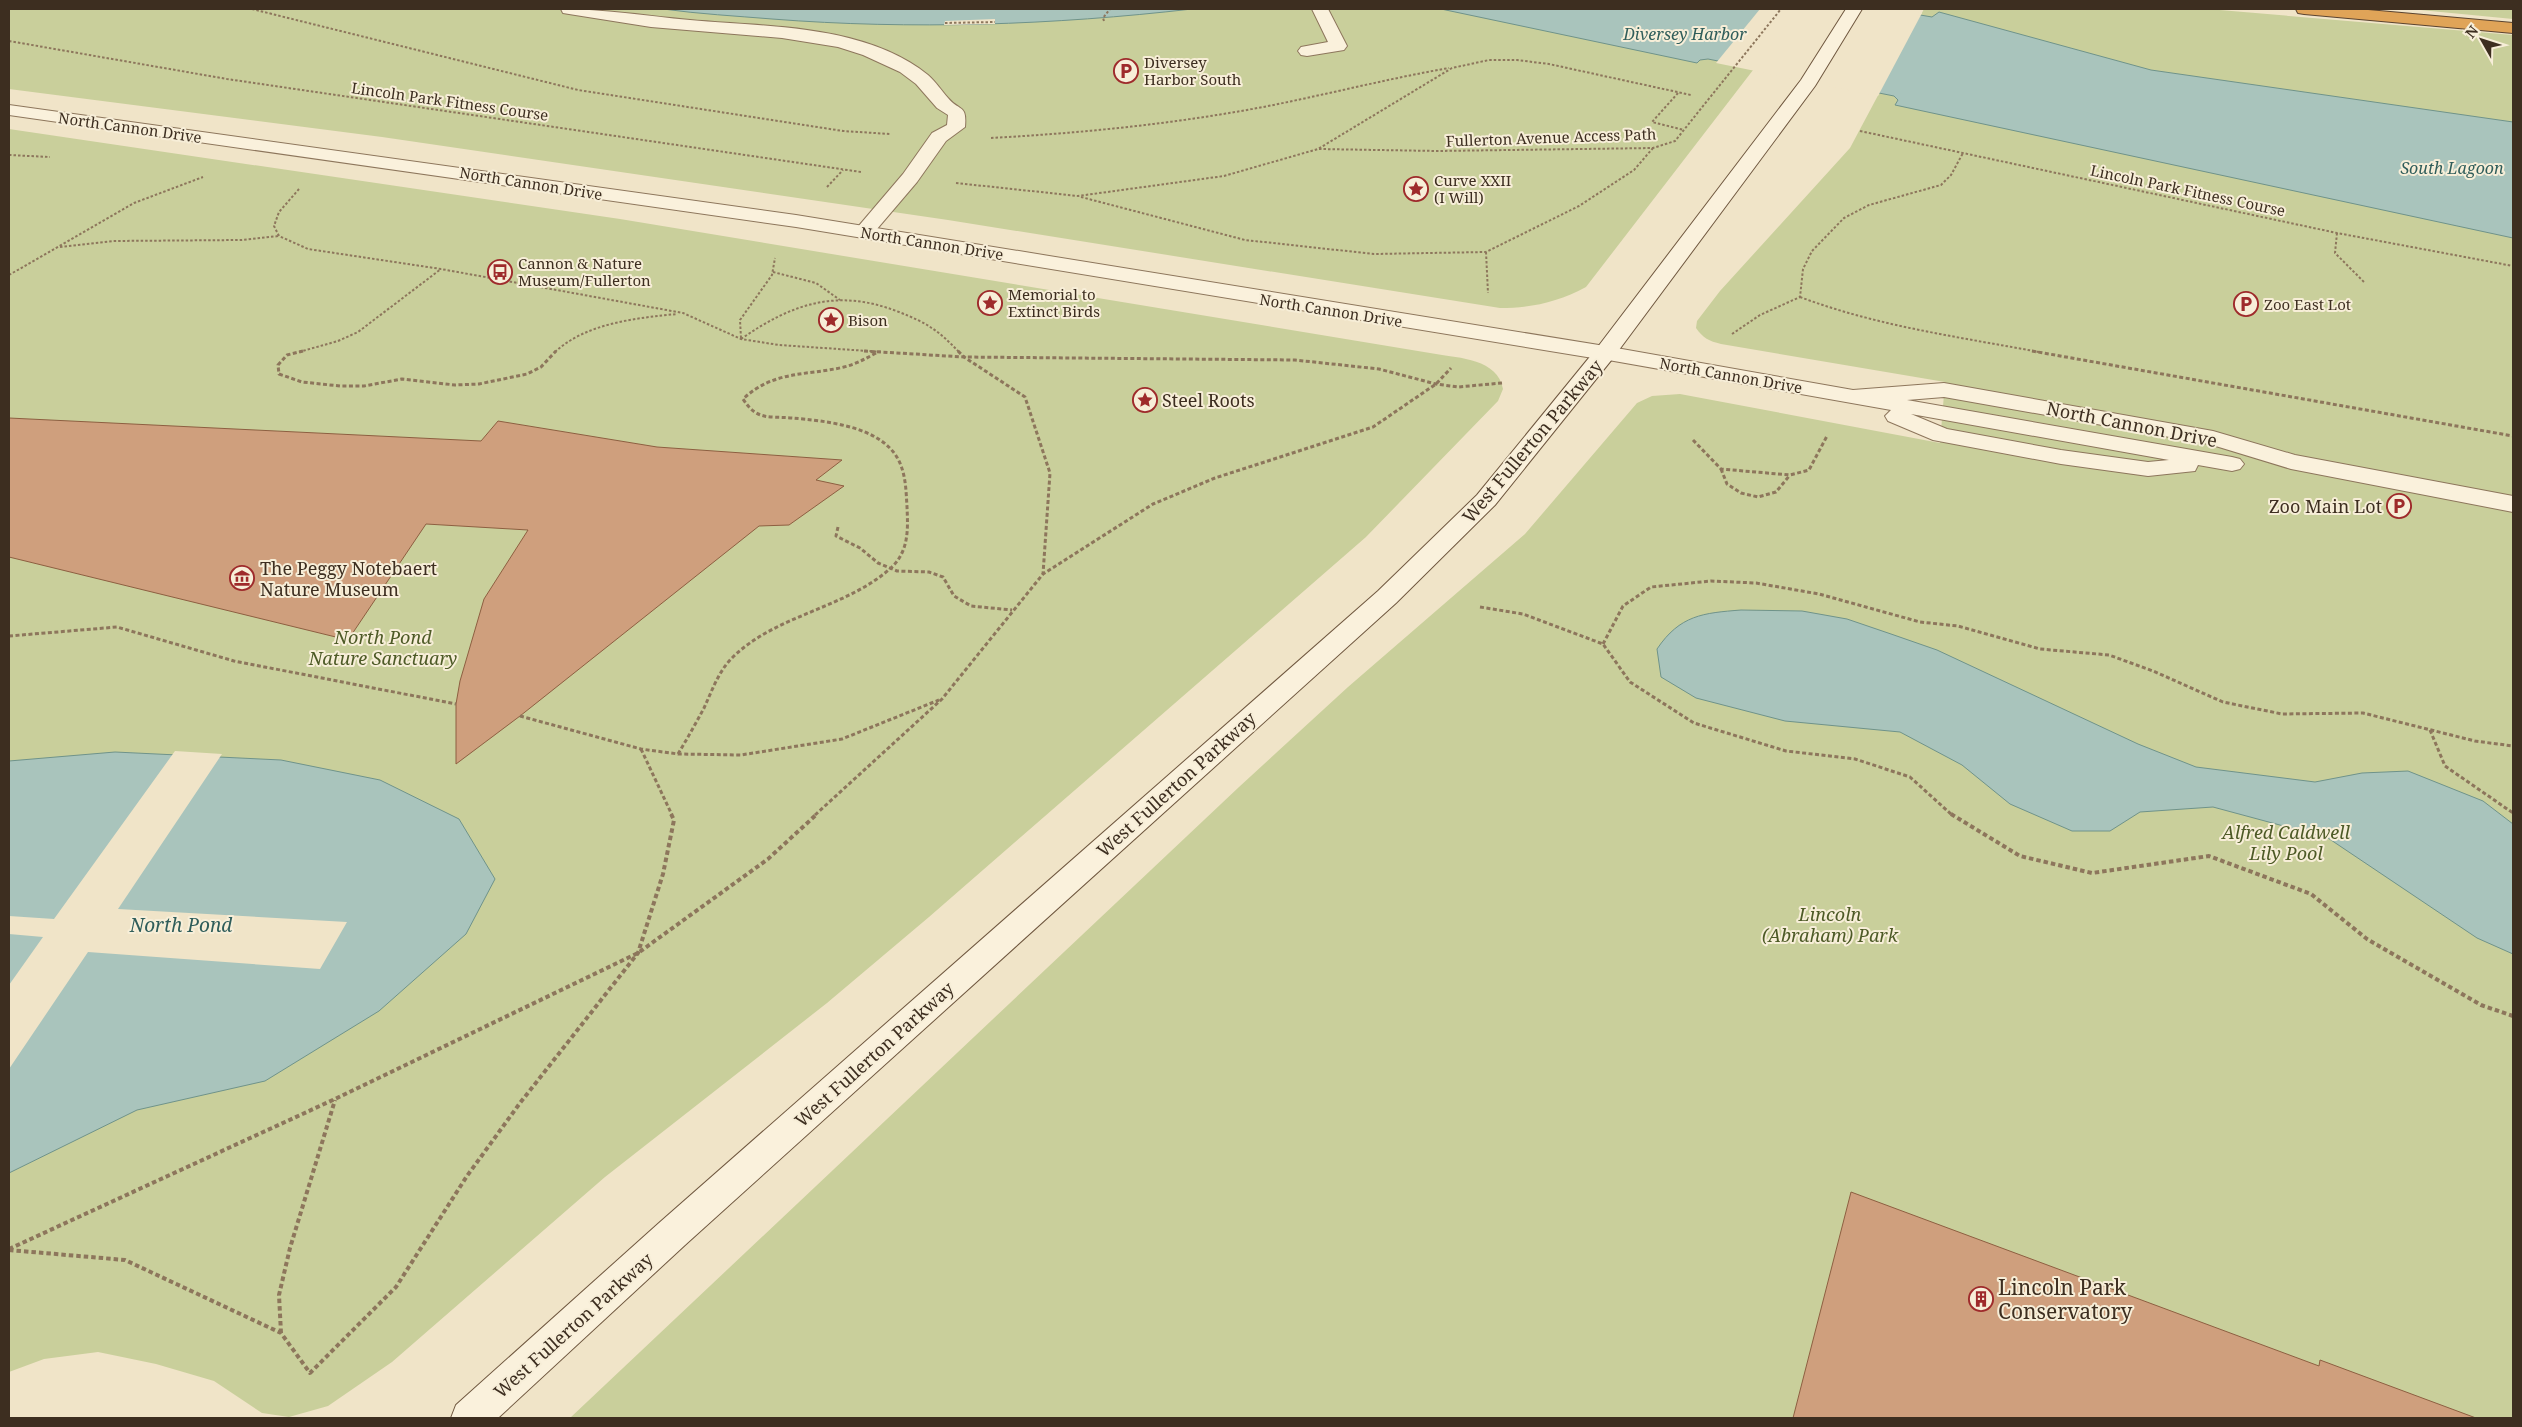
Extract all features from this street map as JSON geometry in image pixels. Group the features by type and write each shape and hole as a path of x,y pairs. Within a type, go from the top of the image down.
{"highway":[{"path":"2304,9 2513,28"}],"main road":[{"path":"569,9 662,23 816,37 850,45 896,63 918,75 930,88 934,120 910,178 864,232"},
{"path":"1307,51 1338,46 1320,9"},
{"name":"West Fullerton Parkway","path":"470,1418 672,1234 1387,597 1486,500 1605,353 1809,82 1854,9"},
{"name":"North Cannon Drive","path":"9,110 378,160 864,232 1474,334 1605,353 1851,397 1941,435 2061,458 2148,469 2291,462"},
{"name":"North Cannon Drive","path":"1851,397 1944,390 2213,438 2291,462 2513,504"}],"path":[{"path":"252,9 578,90 843,130 899,134"},
{"path":"1103,20 1110,9"},
{"name":"Fullerton Avenue Access Path","path":"1318,149 1437,151 1605,147 1653,148 1676,141 1781,9"},
{"path":"944,23 995,22"},
{"name":"Lincoln Park Fitness Course","path":"9,42 236,81 862,172"},
{"path":"983,138 1081,132 1165,123 1262,107 1400,76 1489,60 1517,60 1549,64 1691,95"},
{"path":"1078,196 1224,176 1318,149 1452,68"},
{"path":"1678,92 1652,122 1684,130"},
{"name":"Lincoln Park Fitness Course","path":"1860,131 2337,233 2513,266"},
{"path":"951,183 1078,196 1245,240 1374,254 1486,252 1579,206 1634,170 1653,148"},
{"path":"1800,297 1803,269 1812,251 1844,218 1869,205 1941,185 1951,175 1963,153"},
{"path":"9,275 134,203 206,176"},
{"path":"279,236 274,226 279,212 302,186"},
{"path":"2337,233 2336,253 2364,282"},
{"path":"59,247 113,241 242,240 279,236 308,249 441,269 683,313 741,339 779,346 964,357 1295,360 1379,369 1436,384 1458,387 1502,383"},
{"path":"1486,252 1489,296"},
{"path":"741,339 740,320 773,272 775,254"},
{"path":"441,269 358,332 338,341 287,355 278,364 279,374 296,382 349,386 375,384 399,379 463,386 485,383 536,369 551,358 558,348 594,329 621,321 683,313"},
{"path":"773,272 816,283 840,300"},
{"path":"1728,338 1760,315 1800,297 1840,312 1916,330 2513,436"},
{"path":"741,339 770,319 809,304 850,299 878,304 913,318 940,332 964,357 993,374 1025,397 1050,473 1043,574"},
{"path":"678,754 731,658 761,635 810,614 866,586 890,568 905,548 908,520 907,482 901,465 888,446 863,432 844,426 790,418 772,419 751,411 743,399 752,388 777,378 858,362 877,352"},
{"path":"9,1249 335,1099 638,953 768,859 942,699 1043,574 1153,504 1215,478 1373,426 1436,384 1454,365"},
{"path":"1721,468 1790,475 1809,470 1827,436"},
{"path":"1693,440 1721,468 1727,484 1741,493 1758,497 1776,492 1790,475"},
{"path":"838,526 836,536 890,568 897,571 929,572 943,577 953,597 970,606 988,610 1013,610"},
{"path":"1603,644 1623,606 1651,587 1711,581 1756,583 1819,594 1920,622 1958,626 2040,649 2110,655 2153,671 2223,702 2282,714 2363,713 2475,741 2513,746"},
{"path":"1480,607 1523,614 1603,644 1630,682 1694,724 1786,751 1855,759 1910,777 1953,816 2020,856 2092,874 2209,856 2311,894 2367,939 2481,1005 2513,1016"},
{"path":"9,636 117,627 234,660 456,704"},
{"path":"520,716 641,749 678,754 741,755 842,739 942,699"},
{"path":"2430,730 2445,766 2513,813"},
{"path":"335,1099 290,1248 279,1295 282,1332 310,1374 396,1287 467,1176 520,1103 638,953 663,874 674,820 641,749"},
{"path":"9,1249 125,1260 282,1332"}],"green space":[{"path":"9,9 1800,9 1586,287 1565,297 1544,303 1523,307 1500,308 948,220 382,137 9,89"},
{"name":"Lincoln (Abraham) Park","path":"1924,9 2208,9 2513,35 2513,1418 570,1418 1239,787 1348,687 1525,534 1637,403 1652,396 1680,394 1940,443 1945,382 1721,344 1707,339 1696,328 1697,321 1720,291 1850,148"},
{"path":"2410,9 2513,9 2513,19"},
{"name":"North Pond Nature Sanctuary","path":"9,129 620,219 1455,357 1476,362 1494,371 1500,379 1503,389 1498,401 1366,537 929,917 827,1003 605,1177 392,1362 328,1406 289,1417 262,1413 214,1381 156,1364 98,1352 44,1359 9,1372"}],"water":[{"path":"663,9 1192,9 1087,19 930,25 825,22 718,15"},
{"name":"South Lagoon","path":"1441,9 1885,9 1932,17 1939,12 2151,70 2513,122 2513,238 1895,105 1898,100 1894,96 1708,59 1700,60 1697,63"},
{"name":"Alfred Caldwell Lily Pool","path":"1741,610 1802,611 1847,619 1891,634 1937,650 2138,744 2196,767 2315,782 2362,773 2408,771 2483,801 2513,824 2513,954 2477,938 2328,838 2213,807 2140,812 2110,831 2072,831 2010,804 1962,765 1900,732 1785,721 1696,698 1661,677 1657,649 1674,629 1693,618"},
{"name":"North Pond","path":"115,752 281,760 380,780 459,819 495,879 466,934 379,1011 265,1081 137,1110 9,1173 9,761"}],"pier":[{"path":"1760,9 1899,9 1922,13 1878,96 1716,63"},
{"path":"995,19 995,24 944,25 945,21"},
{"path":"175,751 222,754 118,909 347,922 320,969 88,952 9,1069 9,985 43,937 9,934 9,916 54,919"}],"building":[{"name":"The Peggy Notebaert Nature Museum","path":"9,418 481,441 498,421 657,447 842,460 816,480 844,486 789,525 759,526 520,716 456,764 456,704 460,681 484,599 528,530 426,524 348,640 9,557"},
{"name":"Lincoln Park Conservatory","path":"1851,1192 2319,1366 2320,1360 2476,1418 1793,1418"}],"place":[{"name":"Diversey Harbor South","path":"1126,71"},
{"name":"Curve XXII (I Will)","path":"1416,189"},
{"name":"Cannon & Nature Museum/Fullerton","path":"500,272"},
{"name":"Memorial to Extinct Birds","path":"990,303"},
{"name":"Zoo East Lot","path":"2246,304"},
{"name":"Bison","path":"831,320"},
{"name":"Steel Roots","path":"1145,400"},
{"name":"Zoo Main Lot","path":"2399,506"},
{"name":"The Peggy Notebaert Nature Museum","path":"242,578"},
{"name":"Lincoln Park Conservatory","path":"1981,1299"}],"water label":[{"name":"Diversey Harbor","path":"1685,34"}]}
